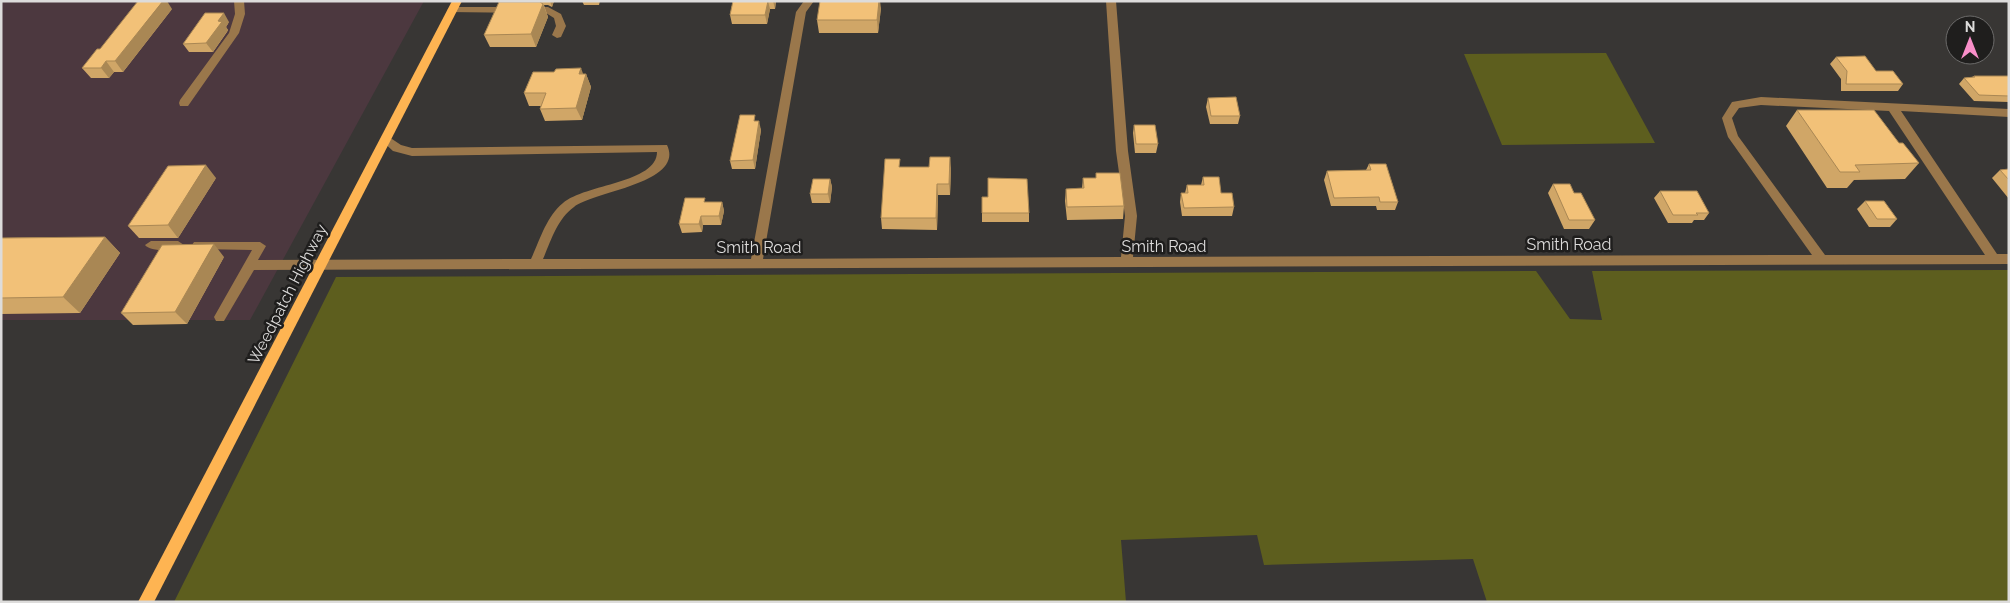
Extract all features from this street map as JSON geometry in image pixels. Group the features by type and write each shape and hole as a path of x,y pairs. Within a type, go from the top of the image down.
{"main road":[{"name":"Weedpatch Highway","path":"146,602 454,6"}],"street":[{"path":"184,103 234,33 240,14 239,1"},
{"path":"756,264 800,16 804,6 809,1"},
{"path":"1111,1 1122,151 1131,216 1127,242 1128,262"},
{"path":"454,6 548,10 558,16 561,26 557,35"},
{"path":"1822,260 1733,137 1727,118 1736,105 1761,101 2009,113"},
{"path":"1893,108 1994,259"},
{"path":"386,139 396,148 412,152 663,148 660,164 646,177 580,198 562,210 557,216 535,264"},
{"path":"151,245 260,246 220,317"},
{"name":"Smith Road","path":"250,265 2009,259"}],"shaded area":[{"path":"1,1 424,1 250,320 1,320"},
{"path":"1606,53 1655,143 1502,145 1464,54"},
{"path":"2009,270 2009,602 1487,602 1473,559 1264,565 1257,535 1121,540 1126,602 174,602 336,277 1536,271 1570,319 1602,320 1592,271"}],"building":[{"path":"138,1 163,1 115,61 106,61 101,68 82,68 97,49 100,49"},
{"path":"733,1 768,1 765,15 730,15"},
{"path":"820,1 879,1 877,20 817,20"},
{"path":"499,2 540,2 543,4 531,34 484,35"},
{"path":"205,13 224,13 218,21 222,22 206,43 183,44"},
{"path":"1865,56 1876,71 1893,71 1903,84 1846,84 1847,71 1836,57"},
{"path":"581,68 579,74 586,74 576,108 540,109 546,93 524,93 533,72 554,72 556,69"},
{"path":"1974,76 2009,76 2009,96 1979,95 1964,78"},
{"path":"1236,97 1240,116 1211,116 1208,98"},
{"path":"1797,110 1874,110 1899,143 1903,143 1919,163 1855,165 1860,172 1840,172"},
{"path":"740,115 755,115 754,121 759,121 753,160 730,161"},
{"path":"1134,125 1155,125 1158,144 1136,144"},
{"path":"930,157 950,157 949,184 937,184 936,218 881,218 885,159 900,159 899,167 929,167"},
{"path":"1369,164 1386,164 1398,202 1380,202 1379,197 1334,198 1327,171 1371,170"},
{"path":"206,165 168,225 128,226 168,166"},
{"path":"2009,169 2009,180 2000,170"},
{"path":"1096,173 1120,173 1124,206 1067,207 1066,189 1084,188 1083,178 1096,178"},
{"path":"1203,177 1219,177 1221,193 1232,193 1234,207 1184,208 1181,193 1188,193 1187,185 1204,185"},
{"path":"988,178 1027,179 1029,213 982,213 982,197 988,197"},
{"path":"813,179 830,179 828,194 810,194"},
{"path":"1553,184 1570,184 1574,193 1581,193 1595,220 1569,220"},
{"path":"1660,191 1697,191 1709,213 1673,215"},
{"path":"685,198 705,198 704,202 722,202 719,216 701,216 699,224 679,224"},
{"path":"1865,201 1884,201 1897,219 1877,219"},
{"path":"105,237 63,297 1,298 1,238"},
{"path":"214,244 175,312 121,313 162,245"}]}
